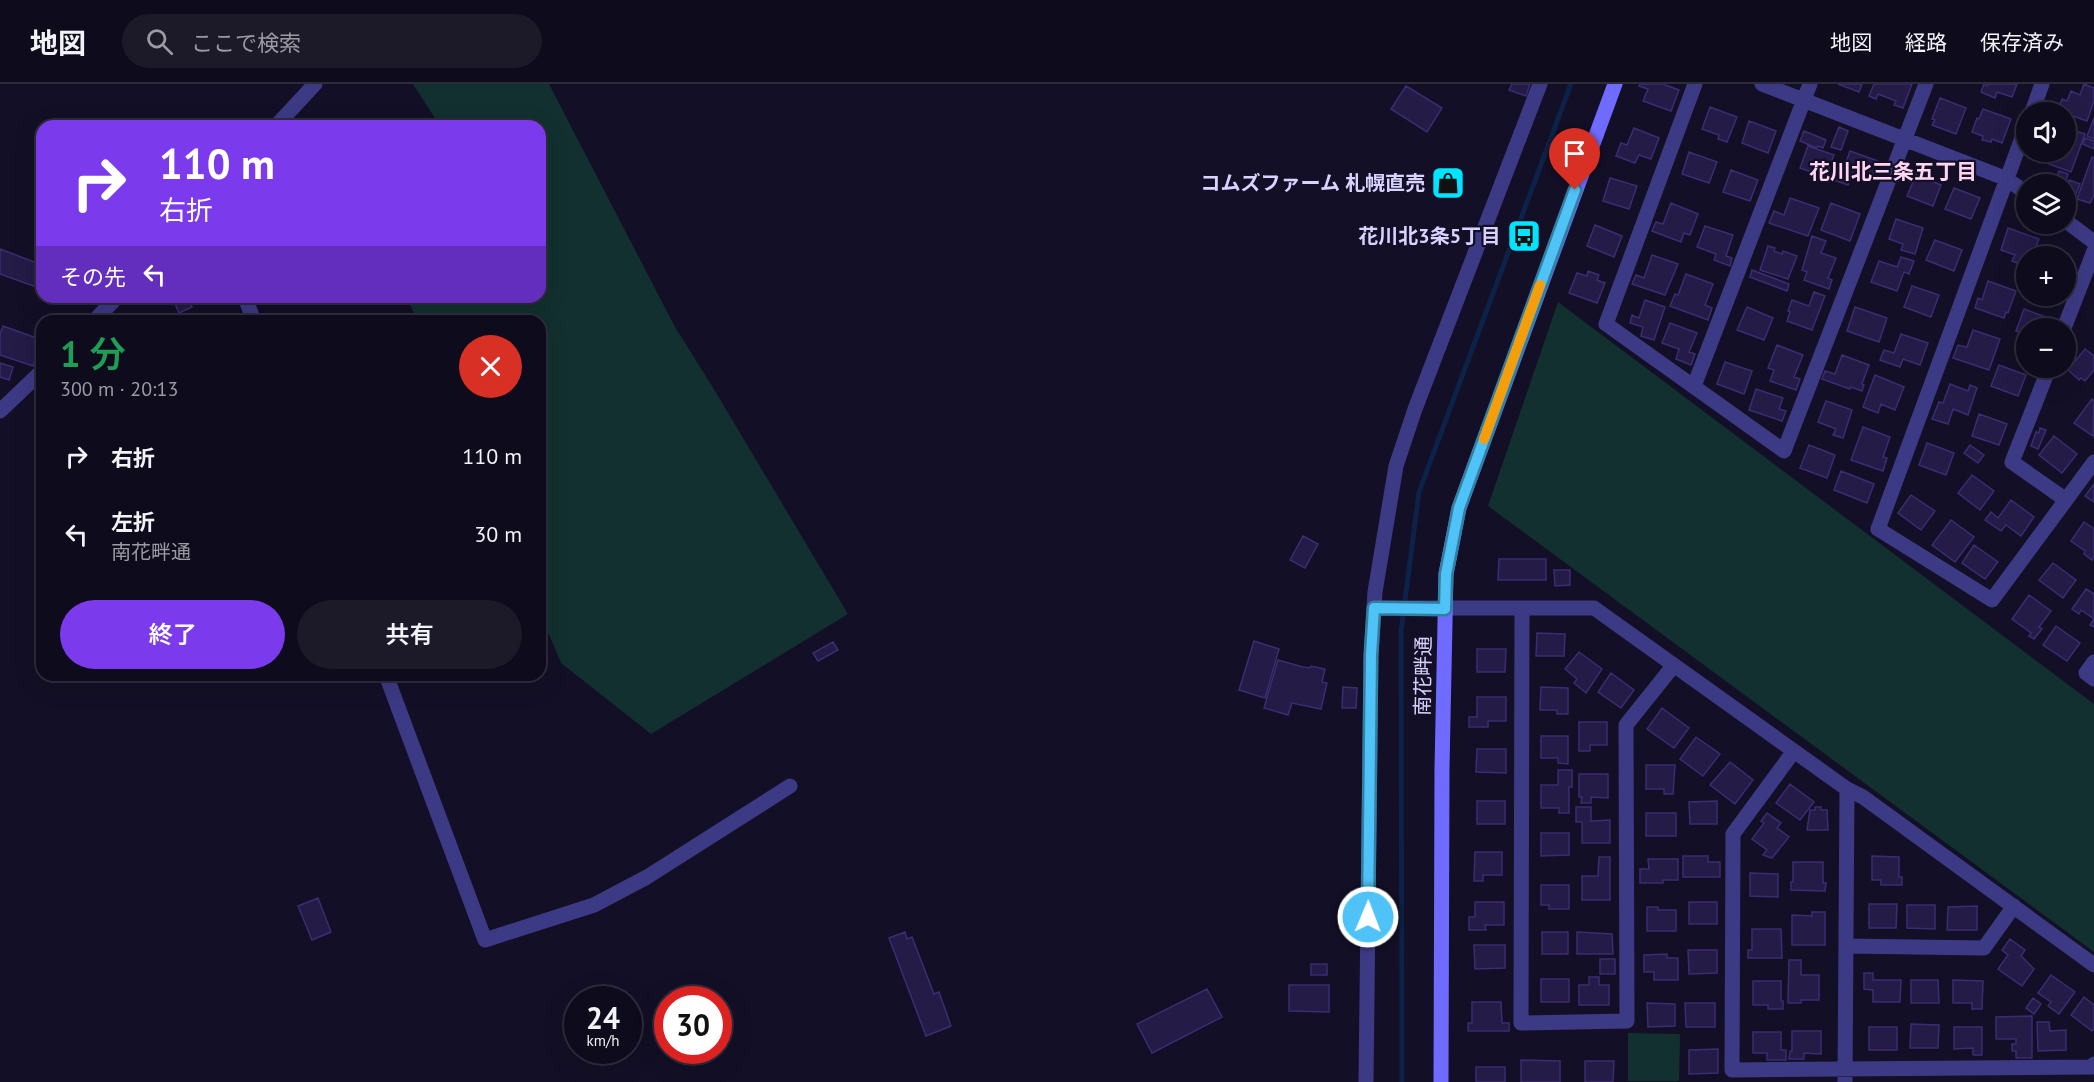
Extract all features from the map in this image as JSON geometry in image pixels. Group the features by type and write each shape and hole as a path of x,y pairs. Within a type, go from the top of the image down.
{"street":[{"path":"282,120 315,84"},
{"path":"1366,1082 1371,655 1374,608 1396,466 1415,409 1540,84"},
{"name":"南花畔通","path":"1441,1082 1442,768 1446,574 1459,508 1615,84"},
{"path":"1695,84 1606,324 1784,451 1926,84"},
{"path":"1762,84 2007,178 2016,185"},
{"path":"1694,386 1810,84"},
{"path":"2036,102 2043,84"},
{"path":"2016,154 1878,529 1992,600 2094,462"},
{"path":"2076,228 2094,242"},
{"path":"2068,318 2094,251"},
{"path":"100,315 111,303"},
{"path":"0,411 36,377"},
{"path":"2045,378 2012,462 2066,500"},
{"path":"1374,608 1594,608 1847,789 1863,797 2094,965"},
{"path":"1522,608 1521,1023 1628,1021 1626,725 1674,665"},
{"path":"2094,662 2086,673 2094,679"},
{"path":"388,681 485,940 594,905 647,877 790,786"},
{"path":"1794,751 1733,834 1732,1070 1845,1076 2092,1066 2094,1064"},
{"path":"1845,1076 1847,789"},
{"path":"1846,946 1984,948 2013,906"}],"green space":[{"path":"413,84 549,84 675,327 848,614 651,734 561,663 546,627 546,315 414,315 410,303 546,303 546,120 436,120"},
{"path":"1558,302 2094,704 2094,952 1488,506"},
{"path":"1628,1033 1680,1034 1679,1081 1628,1081"}],"building":[{"path":"1512,84 1530,84 1526,96 1509,90"},
{"path":"1640,84 1663,84 1679,90 1671,111 1643,101 1648,89 1639,86"},
{"path":"1838,84 1862,84 1859,92"},
{"path":"1874,84 1912,84 1903,108 1894,105 1896,101 1878,94 1876,99 1869,96"},
{"path":"1984,84 1987,86 1988,84 2017,84 2012,97 1997,92 1995,98 1981,92"},
{"path":"2084,84 2094,88 2094,101 2087,121 2076,117 2076,102 2061,102 2062,99 2067,101 2071,91 2080,95"},
{"path":"1406,86 1442,108 1427,132 1391,109"},
{"path":"1940,98 1966,108 1956,134 1932,125"},
{"path":"1710,107 1737,117 1727,142 1718,139 1719,135 1702,129"},
{"path":"1983,109 2011,119 2002,143 1992,139 1991,142 1982,140 1983,136 1972,132"},
{"path":"2094,118 2094,139 2087,136"},
{"path":"1749,121 1776,131 1768,153 1742,143"},
{"path":"1839,127 1848,131 1841,150 1831,147"},
{"path":"1634,128 1659,138 1651,159 1639,155 1635,163 1616,156 1621,143 1627,145"},
{"path":"1804,131 1826,140 1823,148 1800,141"},
{"path":"2076,131 2085,134 2076,158"},
{"path":"2085,138 2094,141 2094,149 2083,144"},
{"path":"1808,146 1834,155 1826,177 1800,168"},
{"path":"1850,151 1878,161 1870,182 1842,173"},
{"path":"1689,152 1717,162 1709,183 1682,174"},
{"path":"2092,157 2094,158 2094,195 2090,203 2077,199"},
{"path":"2050,162 2075,162 2071,172 2049,164"},
{"path":"1731,170 1758,180 1750,201 1723,192"},
{"path":"1834,171 1851,177 1848,185 1831,179"},
{"path":"1916,175 1941,185 1933,206 1907,196"},
{"path":"1610,178 1637,186 1629,209 1603,201"},
{"path":"1954,188 1980,198 1971,219 1945,209"},
{"path":"1790,198 1819,208 1808,236 1769,223 1774,211 1784,215"},
{"path":"1671,203 1698,214 1690,235 1684,233 1681,242 1652,231 1656,222 1663,224"},
{"path":"1831,203 1860,214 1850,241 1821,230"},
{"path":"1896,219 1923,228 1915,254 1901,250 1903,244 1889,239"},
{"path":"1595,225 1622,236 1614,257 1587,246"},
{"path":"1705,226 1733,235 1726,256 1732,258 1730,266 1714,260 1716,254 1697,247"},
{"path":"2008,228 2016,231 2016,234 2025,234 2039,239 2037,246 2016,246 2016,262 2012,261 2015,255 2001,250"},
{"path":"1812,236 1826,241 1821,253 1836,258 1828,278 1832,280 1829,289 1804,280 1807,272 1802,270"},
{"path":"1935,240 1962,250 1954,271 1926,260"},
{"path":"1768,246 1782,254 1783,251 1797,256 1788,279 1760,270"},
{"path":"0,249 36,263 36,287 0,274"},
{"path":"1652,255 1678,264 1665,295 1632,284 1636,275 1644,278"},
{"path":"1901,257 1914,261 1909,274 1904,272 1897,291 1871,282 1879,261 1897,267"},
{"path":"1752,270 1789,284 1787,291 1750,277"},
{"path":"1588,271 1599,275 1597,280 1605,283 1597,303 1569,293 1577,273 1587,276"},
{"path":"1686,274 1713,284 1705,305 1712,308 1708,320 1670,306 1675,294 1678,295"},
{"path":"1988,281 2016,291 2004,318 1975,308 1978,298 1982,300"},
{"path":"1912,286 1939,295 1931,317 1904,307"},
{"path":"1814,292 1825,296 1812,330 1787,321 1792,300 1809,306"},
{"path":"1645,300 1665,307 1654,340 1641,336 1643,327 1630,323 1632,315 1639,318"},
{"path":"175,303 190,303 192,307 179,313"},
{"path":"1747,307 1773,318 1764,340 1737,330"},
{"path":"1855,307 1887,318 1879,342 1847,331"},
{"path":"2024,309 2048,318 2021,318"},
{"path":"1670,323 1697,333 1689,352 1695,354 1691,365 1676,359 1679,349 1662,343"},
{"path":"3,326 36,338 36,357 33,366 0,355 0,334"},
{"path":"1973,330 2000,339 1989,370 1953,358 1958,345 1967,347"},
{"path":"1901,334 1928,343 1920,365 1903,359 1900,367 1880,360 1884,350 1894,353"},
{"path":"1777,345 1803,355 1794,377 1800,379 1796,390 1770,381 1774,370 1768,368"},
{"path":"2085,349 2094,356 2094,370 2085,381 2076,377 2076,360"},
{"path":"1842,355 1869,365 1862,384 1864,385 1862,391 1822,379 1825,371 1835,374"},
{"path":"1725,362 1752,371 1744,394 1717,384"},
{"path":"0,363 13,367 9,380 0,377"},
{"path":"1999,365 2016,371 2016,378 2025,378 2018,396 1991,386"},
{"path":"1875,375 1904,387 1895,410 1881,404 1878,413 1863,407"},
{"path":"1950,384 1968,391 1970,385 1977,388 1968,415 1953,409 1948,424 1932,419 1939,402 1943,403"},
{"path":"1756,389 1783,398 1779,409 1786,411 1782,421 1749,410"},
{"path":"2092,399 2094,401 2093,436 2074,423"},
{"path":"1826,401 1852,410 1843,438 1833,435 1836,429 1818,422"},
{"path":"1979,414 2007,424 1999,445 1972,436"},
{"path":"1863,427 1890,437 1883,457 1887,458 1883,471 1851,460"},
{"path":"2040,428 2046,430 2038,449 2031,446"},
{"path":"2054,436 2077,454 2062,473 2039,455"},
{"path":"1927,443 1954,453 1946,475 1919,465"},
{"path":"1809,445 1835,455 1827,478 1800,468"},
{"path":"1970,445 1984,455 1978,463 1964,453"},
{"path":"1841,471 1874,484 1867,503 1834,490"},
{"path":"1972,475 1994,491 1980,510 1958,493"},
{"path":"2094,484 2094,502 2085,496"},
{"path":"1911,495 1935,511 1921,530 1898,513"},
{"path":"2011,500 2034,517 2021,536 2006,525 2001,531 1985,520 1991,512 1998,518"},
{"path":"1951,520 1974,537 1955,562 1932,545"},
{"path":"2084,522 2094,529 2092,560 2084,554 2085,551 2071,541"},
{"path":"1303,536 1318,544 1305,568 1290,560"},
{"path":"1974,545 1998,562 1985,579 1962,563"},
{"path":"1499,559 1546,559 1546,580 1498,580"},
{"path":"2053,563 2076,580 2063,598 2039,580"},
{"path":"1554,570 1570,570 1570,585 1555,586"},
{"path":"2086,589 2094,594 2094,619 2081,610 2079,614 2072,609"},
{"path":"2029,595 2051,611 2039,627 2042,629 2034,639 2029,636 2031,633 2012,619"},
{"path":"2056,626 2080,643 2067,661 2043,645"},
{"path":"1537,633 1565,634 1564,656 1536,656"},
{"path":"1254,641 1279,649 1265,698 1239,690"},
{"path":"833,642 838,650 818,661 813,653"},
{"path":"1477,649 1506,649 1505,672 1477,672"},
{"path":"1579,652 1602,669 1586,693 1574,683 1577,679 1565,669"},
{"path":"1278,660 1303,667 1325,669 1322,682 1327,683 1321,709 1292,703 1288,715 1264,708"},
{"path":"1611,673 1634,690 1621,708 1598,692"},
{"path":"1343,687 1357,688 1356,708 1342,708"},
{"path":"1541,687 1568,688 1568,714 1557,714 1557,710 1540,710"},
{"path":"1477,697 1506,697 1506,721 1488,721 1488,727 1469,727 1469,717 1477,717"},
{"path":"1662,708 1689,728 1674,748 1647,729"},
{"path":"1579,722 1607,722 1607,745 1590,745 1590,751 1579,751"},
{"path":"1541,736 1568,736 1568,764 1558,763 1558,758 1541,758"},
{"path":"1696,737 1720,754 1703,776 1680,759"},
{"path":"1477,749 1506,749 1506,773 1476,772"},
{"path":"1730,762 1753,780 1735,804 1710,785"},
{"path":"1646,765 1675,765 1673,794 1664,794 1664,789 1646,789"},
{"path":"1558,770 1572,770 1572,787 1569,787 1569,813 1559,813 1559,808 1541,808 1541,785 1558,785"},
{"path":"1579,774 1608,774 1608,798 1591,797 1591,803 1581,803"},
{"path":"1790,784 1814,802 1800,820 1776,803"},
{"path":"1477,801 1505,801 1505,824 1477,824"},
{"path":"1717,801 1717,824 1690,824 1689,802"},
{"path":"1576,807 1591,807 1591,821 1610,820 1610,843 1582,843 1582,822 1576,822"},
{"path":"1815,807 1827,810 1828,830 1807,830 1810,810 1815,810"},
{"path":"1646,813 1676,813 1676,836 1646,836"},
{"path":"1767,813 1781,823 1777,828 1789,837 1772,858 1763,855 1767,850 1752,839 1764,823 1761,821"},
{"path":"1541,833 1569,833 1569,855 1541,856"},
{"path":"1475,852 1502,852 1502,875 1483,875 1483,881 1474,881"},
{"path":"1683,856 1708,856 1708,862 1720,862 1720,877 1683,877"},
{"path":"1872,856 1899,857 1899,877 1902,877 1902,885 1881,885 1881,880 1872,880"},
{"path":"1599,857 1610,857 1610,900 1582,900 1582,876 1598,876"},
{"path":"1648,859 1678,859 1678,880 1663,880 1663,883 1640,883 1640,869 1649,869"},
{"path":"1793,862 1823,862 1825,891 1791,890"},
{"path":"1750,873 1778,874 1778,897 1750,896"},
{"path":"1541,885 1569,885 1569,909 1549,909 1549,905 1541,905"},
{"path":"318,898 331,932 312,940 298,906"},
{"path":"1475,902 1504,902 1504,925 1485,925 1486,930 1469,930 1469,917 1475,917"},
{"path":"1689,902 1717,902 1717,924 1689,924"},
{"path":"1869,904 1897,904 1896,928 1869,928"},
{"path":"1907,905 1935,905 1935,929 1907,928"},
{"path":"1977,906 1977,930 1947,930 1948,907"},
{"path":"1647,907 1658,907 1658,910 1676,910 1676,931 1647,931"},
{"path":"1812,912 1825,912 1825,945 1792,945 1792,915 1812,916"},
{"path":"1752,929 1781,929 1782,958 1748,958 1748,950 1752,950"},
{"path":"905,932 907,939 912,937 934,994 939,992 951,1026 926,1036 889,938"},
{"path":"1542,932 1568,932 1568,954 1542,954"},
{"path":"1577,932 1612,934 1613,954 1577,954"},
{"path":"2010,939 2025,950 2021,956 2034,969 2022,986 1998,969 2008,955 2002,950"},
{"path":"1474,945 1505,945 1505,968 1475,969"},
{"path":"1688,950 1717,950 1717,973 1689,974"},
{"path":"1667,954 1667,958 1678,958 1678,980 1654,980 1654,972 1644,972 1644,955"},
{"path":"1600,959 1615,959 1615,974 1600,974"},
{"path":"1789,960 1801,960 1801,975 1819,975 1819,1000 1788,1003"},
{"path":"1311,964 1327,964 1327,975 1311,975"},
{"path":"1864,973 1873,973 1873,980 1901,980 1900,1002 1873,1002 1873,990 1864,989"},
{"path":"2051,975 2075,992 2059,1014 2048,1006 2051,1002 2038,993"},
{"path":"1589,977 1599,977 1599,985 1609,985 1609,1005 1579,1005 1579,985 1589,985"},
{"path":"1541,979 1569,979 1569,1002 1541,1002"},
{"path":"1911,980 1938,980 1939,1003 1911,1003"},
{"path":"1953,980 1983,981 1982,1009 1972,1009 1972,1003 1953,1003"},
{"path":"1753,981 1781,981 1783,1009 1768,1009 1768,1005 1753,1005"},
{"path":"1289,985 1329,985 1329,1012 1289,1011"},
{"path":"1207,989 1222,1017 1152,1053 1137,1024"},
{"path":"2084,997 2094,1005 2092,1031 2071,1015"},
{"path":"2033,998 2041,1004 2034,1014 2026,1008"},
{"path":"1472,1002 1501,1002 1502,1023 1509,1023 1509,1031 1468,1031 1468,1023 1472,1023"},
{"path":"1647,1003 1675,1004 1675,1026 1648,1027"},
{"path":"1685,1003 1715,1003 1715,1027 1686,1027"},
{"path":"2032,1016 2032,1058 2016,1058 2016,1051 2012,1051 2012,1044 2016,1044 2016,1039 1996,1039 1996,1017"},
{"path":"2037,1022 2049,1022 2050,1031 2066,1030 2066,1050 2038,1051"},
{"path":"1911,1024 1939,1025 1938,1048 1910,1048"},
{"path":"1869,1027 1897,1027 1897,1050 1869,1050"},
{"path":"1954,1027 1982,1027 1982,1055 1973,1055 1973,1048 1954,1049"},
{"path":"1792,1031 1821,1031 1821,1054 1804,1053 1804,1059 1789,1059 1790,1051 1792,1051"},
{"path":"1753,1032 1781,1032 1781,1050 1786,1050 1786,1060 1767,1060 1767,1053 1753,1053"},
{"path":"1718,1049 1718,1073 1689,1074 1689,1050"},
{"path":"1521,1060 1560,1061 1560,1082 1521,1082"},
{"path":"1585,1061 1614,1061 1613,1082 1585,1082"},
{"path":"1476,1067 1505,1067 1505,1082 1476,1082"}],"waterway":[{"path":"1402,1082 1401,631 1419,492 1571,84"}],"slow traffic":[{"path":"1484,439 1540,285"}],"place":[{"name":"コムズファーム 札幌直売","path":"1448,183"},
{"name":"花川北3条5丁目","path":"1524,236"}],"district":[{"name":"花川北三条五丁目","path":"1893,172"}],"route":[{"path":"1368,917 1371,655 1374,608 1445,609 1446,574 1459,508 1575,190"}]}
